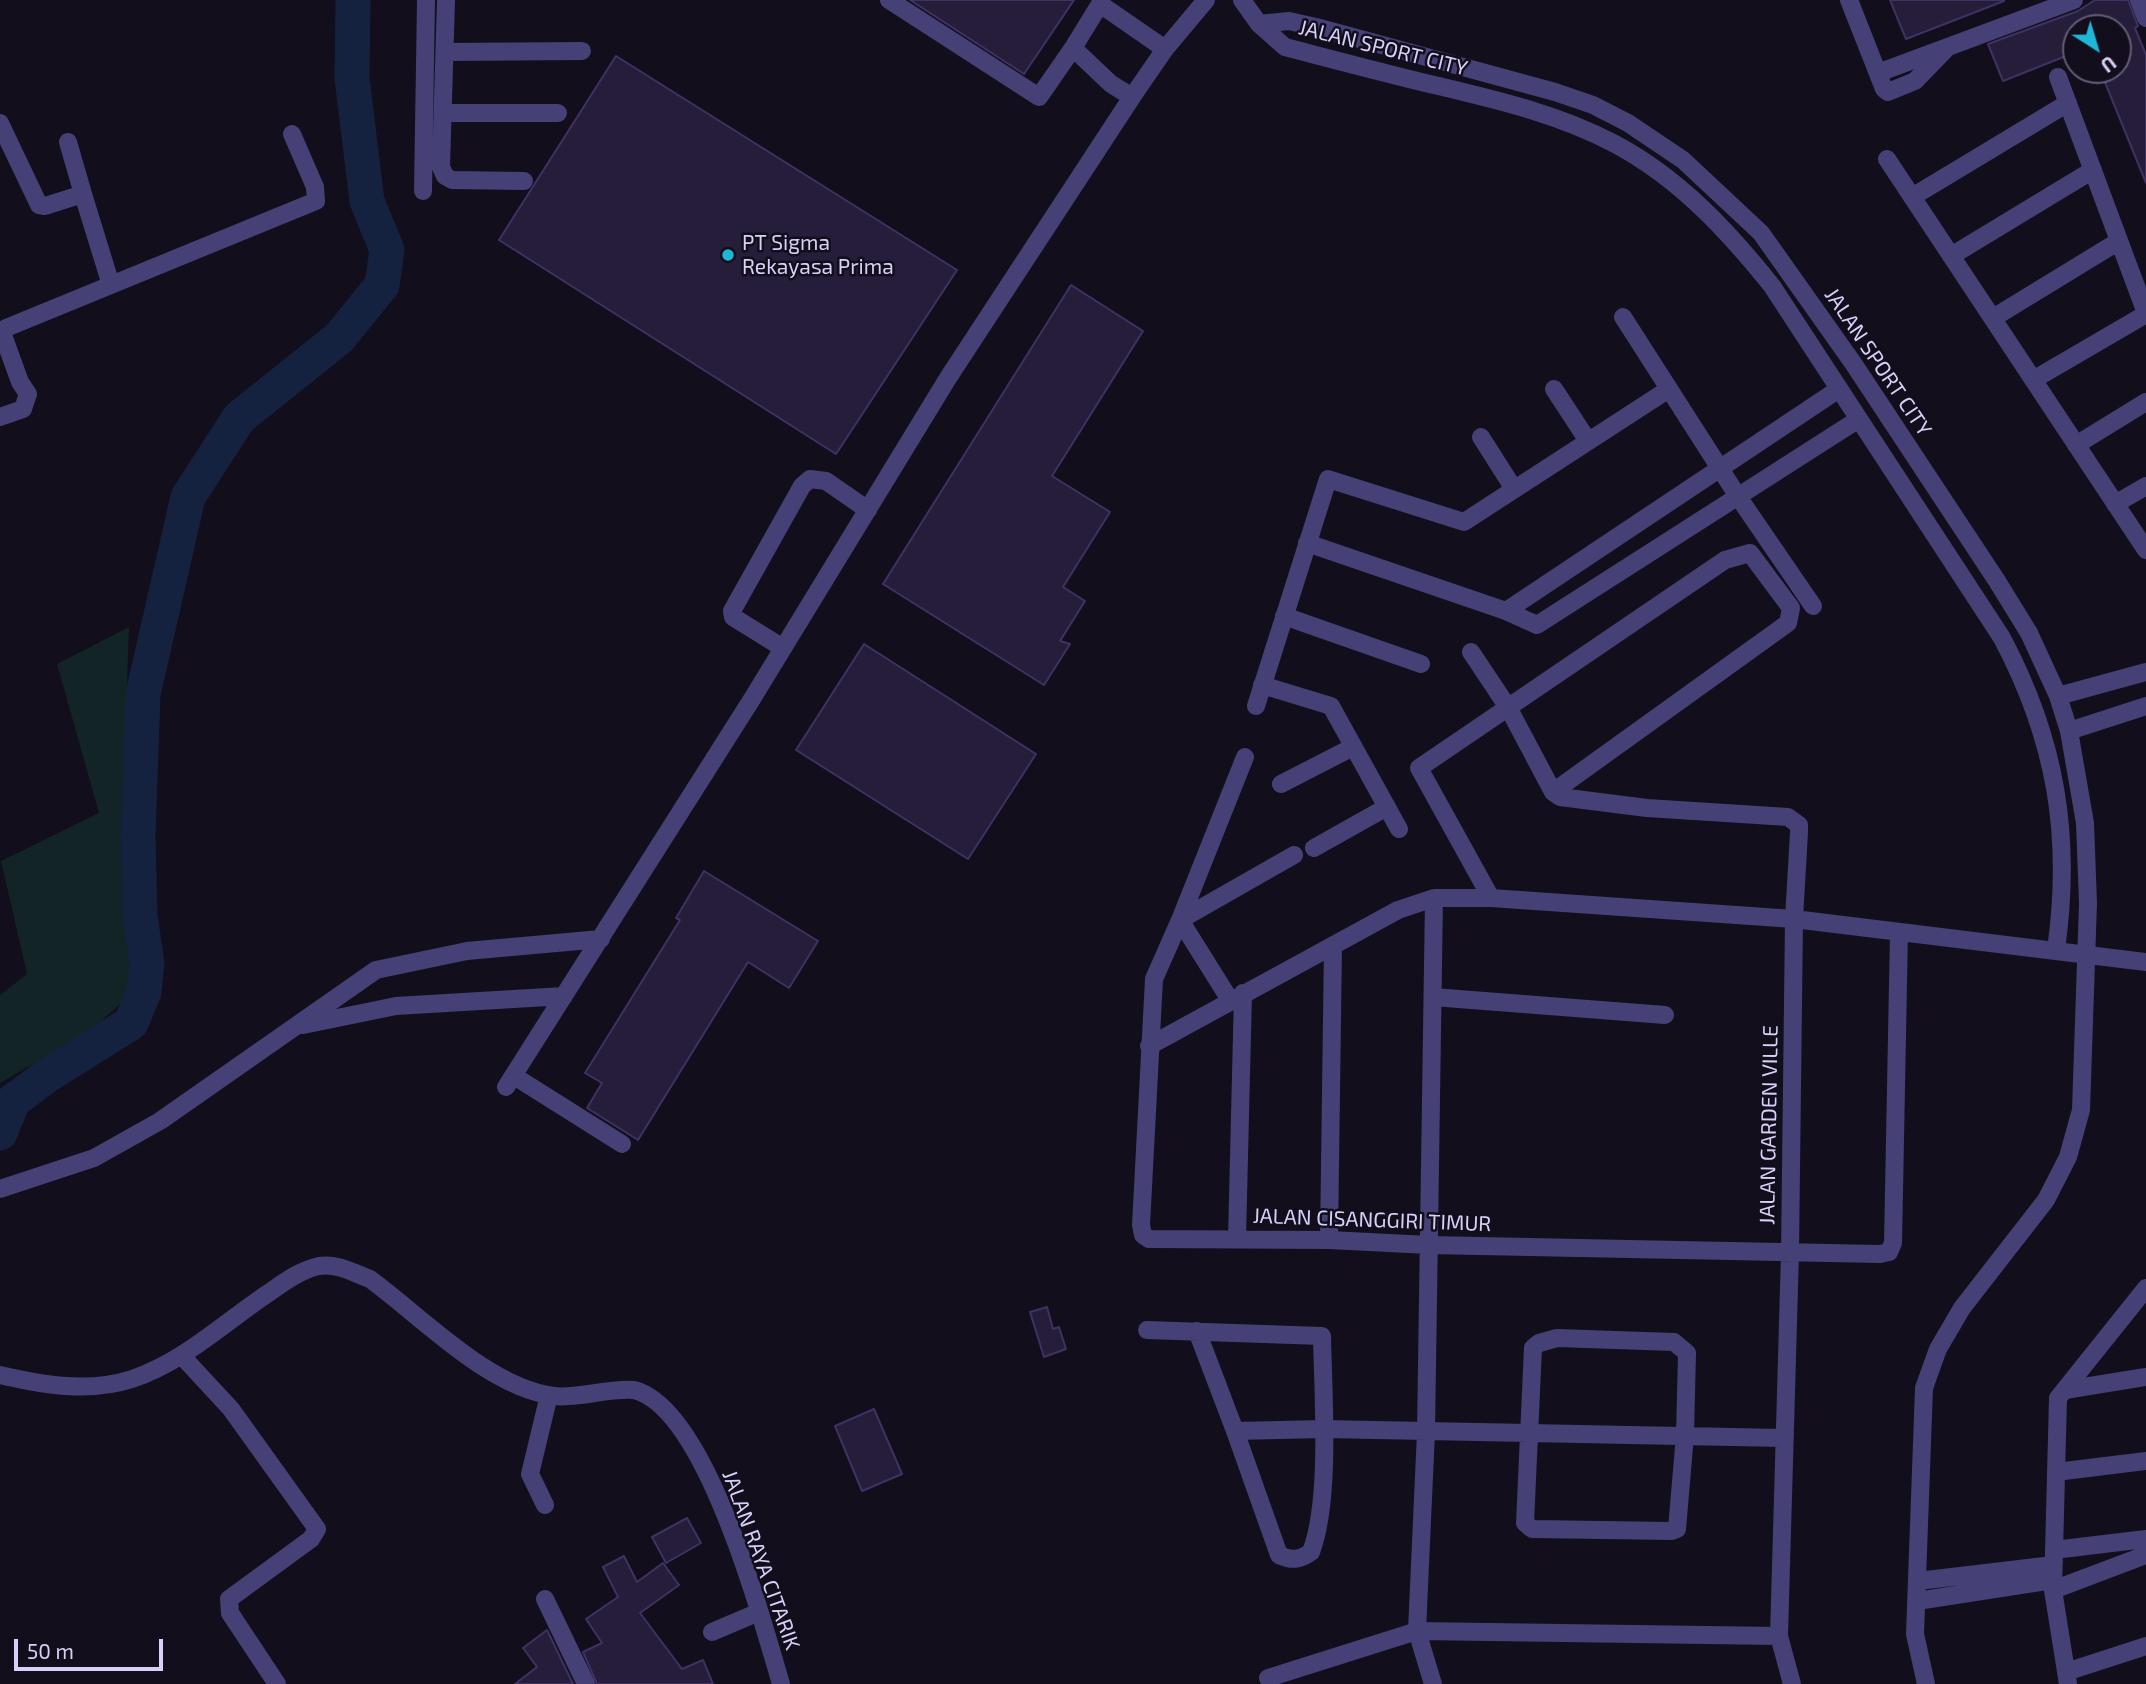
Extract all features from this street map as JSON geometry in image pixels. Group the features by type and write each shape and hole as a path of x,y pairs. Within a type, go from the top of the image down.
{"street":[{"path":"424,191 426,0"},
{"path":"446,0 441,167 444,176 452,180 524,181"},
{"path":"889,0 1039,97 1073,48 1100,2 1165,49"},
{"path":"622,1144 510,1081 783,648 948,378 1132,97 1165,49 1206,0"},
{"path":"1242,0 1259,24"},
{"path":"1849,0 1884,89 1888,92 1900,89 1936,63 1947,47 2068,1"},
{"path":"2139,0 2146,18"},
{"name":"JALAN SPORT CITY","path":"1259,24 1289,21 1316,27 1490,72 1593,105 1628,123 1683,160 1749,220 1839,343 1997,581 2029,634 2058,696 2080,780 2085,823 2088,954 2081,1110 2068,1157 2046,1200 1962,1308 1938,1349 1924,1388 1916,1634 1926,1684"},
{"name":"JALAN SPORT CITY","path":"1259,24 1285,47 1516,104 1575,126 1616,145 1664,177 1733,238 1772,286 2002,638 2037,714 2054,783 2064,857 2064,896 2056,950"},
{"path":"1073,48 1111,84 1132,97"},
{"path":"444,51 582,51"},
{"path":"2033,380 2146,314 2058,77"},
{"path":"1912,197 2068,103"},
{"path":"443,113 558,113"},
{"path":"0,123 39,205 45,206 83,194"},
{"path":"0,417 23,409 28,394 20,382 3,335 6,328 313,204 317,199 315,187 292,134"},
{"path":"68,142 111,285"},
{"path":"1887,159 2146,550"},
{"path":"1951,256 2093,170"},
{"path":"1733,238 1749,220"},
{"path":"1993,318 2119,241"},
{"path":"1623,317 1737,495 1813,606"},
{"path":"1554,389 1588,441"},
{"path":"1255,706 1328,479 1464,522 1669,389"},
{"path":"1506,611 1839,389"},
{"path":"2076,444 2146,402"},
{"path":"1307,543 1506,611 1537,625 1859,419"},
{"path":"1480,437 1514,489"},
{"path":"783,648 733,617 732,611 803,486 810,479 826,481 868,510"},
{"path":"2115,504 2146,486"},
{"path":"1472,652 1508,709 1553,792 1788,623 1791,608 1750,554 1740,554 1725,560 1508,709 1419,768 1491,898"},
{"path":"1284,616 1421,664"},
{"path":"2058,696 2146,672"},
{"path":"1262,685 1331,706 1399,829"},
{"path":"2069,731 2146,706"},
{"path":"1281,784 1353,747"},
{"path":"1149,1046 1154,979 1245,757"},
{"name":"JALAN GARDEN VILLE","path":"1553,792 1569,800 1788,817 1798,825 1779,1636 1792,1684"},
{"path":"1314,848 1387,807"},
{"path":"1180,920 1294,855"},
{"path":"1433,1684 1417,1631 1426,1432 1434,898"},
{"path":"1149,1046 1398,910 1434,898 1491,898 1794,919 2146,962"},
{"path":"1180,920 1237,996 1237,1239"},
{"name":"JALAN CISANGGIRI TIMUR","path":"1149,1046 1143,1235 1156,1239 1329,1240 1429,1245 1880,1254 1889,1252 1893,1243 1899,932"},
{"path":"0,1189 94,1158 160,1121 376,970 467,951 601,939"},
{"path":"1329,1240 1333,945"},
{"path":"296,1027 396,1006 564,996"},
{"path":"1433,997 1665,1015"},
{"name":"JALAN RAYA CITARIK","path":"0,1375 37,1384 99,1385 132,1379 181,1355 292,1277 318,1266 335,1267 370,1279 487,1370 516,1384 549,1395 634,1390 646,1393 667,1409 704,1466 759,1612 781,1684"},
{"path":"2144,1293 2058,1398 2053,1571 2067,1678 2146,1646"},
{"path":"1147,1330 1197,1331 1322,1336 1324,1429 1320,1525 1311,1552 1298,1559 1279,1555 1197,1331"},
{"path":"1557,1338 1674,1342 1687,1353 1679,1523 1672,1531 1527,1528 1527,1433 1533,1348 1539,1343 1557,1338"},
{"path":"181,1355 231,1409 317,1529 311,1539 229,1599 230,1613 277,1684"},
{"path":"2065,1390 2146,1377"},
{"path":"545,1505 530,1474 549,1395"},
{"path":"1235,1431 1324,1429 1783,1438"},
{"path":"2056,1472 2146,1461"},
{"path":"1917,1581 2053,1571 2146,1539"},
{"path":"1917,1601 2053,1571 2146,1555"},
{"path":"545,1600 586,1684"},
{"path":"712,1632 759,1612"},
{"path":"1268,1678 1417,1631 1779,1636"}],"shaded area":[{"path":"129,627 123,804 133,930 128,997 90,1031 0,1083 0,995 27,974 1,861 99,813 57,664"}],"building":[{"path":"910,0 1074,0 1024,74"},
{"path":"1890,0 2004,0 2004,1 1906,39"},
{"path":"2095,0 2128,0 2146,55 2146,183 2106,84 2132,84 2132,14 2070,14"},
{"path":"2062,17 2062,58 2003,81 1988,44"},
{"name":"PT Sigma Rekayasa Prima","path":"616,56 957,270 836,454 499,240"},
{"path":"1071,285 1143,331 1052,476 1110,512 1063,587 1085,601 1060,641 1070,644 1044,685 883,584"},
{"path":"864,644 1036,754 968,859 796,750"},
{"path":"704,871 818,941 789,988 748,962 638,1140 587,1108 602,1083 585,1073 680,920 676,918"},
{"path":"1047,1307 1053,1329 1059,1327 1066,1349 1044,1357 1030,1312"},
{"path":"874,1409 902,1474 862,1491 835,1426"},
{"path":"687,1518 701,1543 666,1563 652,1537"},
{"path":"624,1556 637,1582 663,1563 679,1585 640,1613 682,1669 703,1660 713,1684 597,1684 583,1652 602,1643 586,1619 618,1597 603,1567"},
{"path":"547,1630 573,1684 515,1684 537,1667 523,1648"}],"waterway":[{"path":"0,1133 13,1101 48,1075 131,1023 144,992 147,963 140,916 138,837 143,694 188,497 239,418 339,338 382,285 387,250 367,201 352,78 353,0"}],"place":[{"name":"PT Sigma Rekayasa Prima","path":"728,255"}]}
